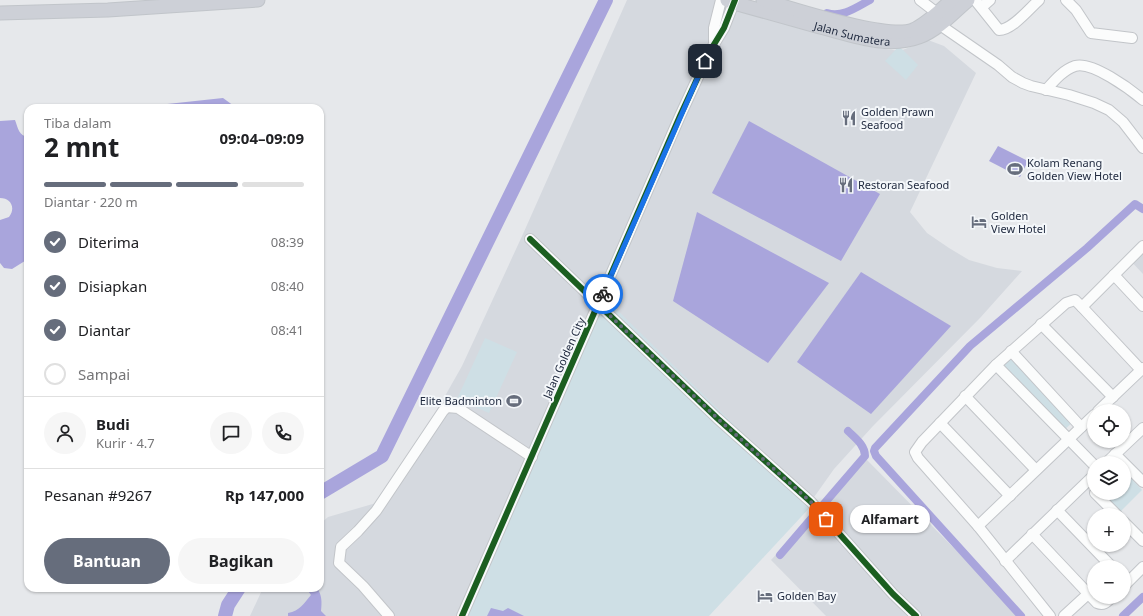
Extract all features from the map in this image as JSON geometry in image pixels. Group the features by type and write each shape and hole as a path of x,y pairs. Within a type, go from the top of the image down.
{"main road":[{"path":"0,13 108,5 258,0"},
{"name":"Jalan Sumatera","path":"763,0 793,10 878,31 903,32 939,19 968,0"},
{"name":"Jalan Sumatera","path":"732,1 873,40 904,41 926,34 939,19 952,0"}],"street":[{"name":"Jalan Golden City","path":"714,42 714,28 721,0"},
{"path":"920,0 939,19 1012,77 1023,83 1046,90 1068,94 1109,110 1123,122 1143,148"},
{"path":"982,2 996,27 1003,30 1011,26 1039,0"},
{"path":"1066,0 1076,10 1091,33 1132,38"},
{"name":"Jalan Golden City","path":"462,616 714,42 724,28 732,1"},
{"path":"1046,90 1064,72 1080,65 1109,76 1143,100"},
{"path":"530,239 717,418 816,507 893,594 916,616"},
{"path":"1082,307 1143,246"},
{"path":"1114,275 1143,306"},
{"path":"1050,616 978,526 918,458 915,452 918,446 996,365 1070,301 1075,300 1142,369 1106,404"},
{"path":"1042,324 1113,397"},
{"path":"1011,351 1081,427"},
{"path":"996,365 1087,458"},
{"path":"965,396 1036,470"},
{"path":"388,616 363,586 339,563 341,547 358,531 376,510 443,411 448,407 458,408 532,457"},
{"path":"978,526 1087,421"},
{"path":"940,423 1010,496"},
{"path":"1142,429 1115,454 1143,482"},
{"path":"1005,560 1085,483"},
{"path":"1103,500 1110,508"},
{"path":"1057,510 1105,560"},
{"path":"1131,529 1143,541"},
{"path":"1032,534 1087,593"},
{"path":"1131,577 1143,567"},
{"path":"1064,616 1087,595"}],"shaded area":[{"path":"627,0 718,0 817,33 864,46 900,51 928,40 944,46 976,73 910,212 927,233 969,260 997,268 1022,271 980,318 873,426 834,469 812,500 702,616 250,616 261,592 324,592 324,520 328,517 383,501 403,470 462,366 523,234"},
{"path":"899,46 918,65 906,80 885,61"},
{"path":"223,98 231,104 167,104"},
{"path":"15,120 18,129 24,136 24,262 12,269 4,268 0,263 0,220 9,217 12,207 10,202 4,198 0,198 0,121"},
{"path":"749,121 880,194 841,261 712,193"},
{"name":"Kolam Renang Golden View Hotel","path":"998,146 1028,161 1020,177 989,161"},
{"path":"697,212 829,283 768,363 673,301"},
{"path":"1143,242 1143,274 1128,258"},
{"path":"861,272 951,326 871,414 797,362"},
{"path":"604,297 814,503 709,616 464,616"},
{"path":"485,338 517,352 489,413 457,399"},
{"path":"1007,353 1073,422 1064,430 998,361"},
{"path":"866,459 1020,616 826,616 771,560"},
{"path":"1131,478 1142,490 1124,508 1116,508 1108,500 1131,500"},
{"path":"309,592 319,592 322,605 321,611 326,616 288,616 288,613 299,609 311,595"},
{"path":"491,608 503,611 508,608 524,616 487,616"}],"waterway":[{"path":"324,491 382,456 606,0"},
{"path":"827,13 844,13 855,9 870,0"},
{"path":"1021,616 876,456 874,451 875,448 970,346 1087,248 1135,204 1143,209"},
{"path":"780,555 865,456 865,452 861,445 848,431"},
{"path":"225,616 228,605 236,592"},
{"path":"1123,616 1143,597"}],"cycle path":[{"path":"462,616 680,116 710,51 724,28 735,0"},
{"path":"530,239 717,418 811,502 893,594 916,616"}],"way so far":[{"path":"603,294 598,304 717,418 811,502 826,519"}],"place":[{"name":"Golden Prawn Seafood","path":"849,118"},
{"name":"Kolam Renang Golden View Hotel","path":"1015,169"},
{"name":"Restoran Seafood","path":"846,185"},
{"name":"Golden View Hotel","path":"979,222"},
{"name":"Elite Badminton","path":"514,401"},
{"name":"Alfamart","path":"826,519"},
{"name":"Golden Bay","path":"765,596"}],"route":[{"path":"603,294 705,61"}]}
